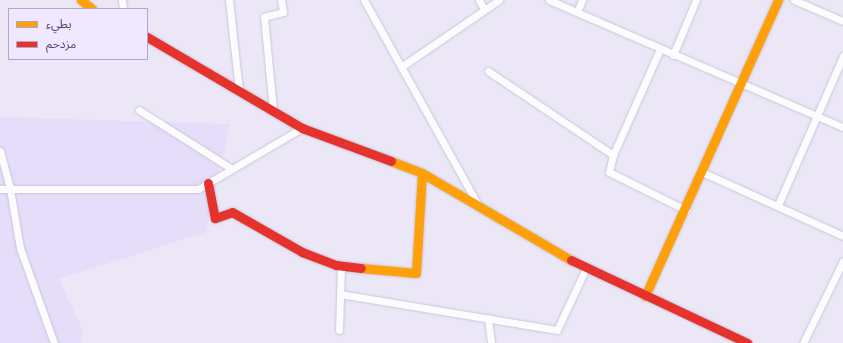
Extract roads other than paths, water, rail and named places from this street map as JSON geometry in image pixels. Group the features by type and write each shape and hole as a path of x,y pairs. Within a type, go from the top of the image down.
{"street":[{"path":"81,0 91,8"},
{"path":"229,0 239,90"},
{"path":"273,110 264,17 283,12 280,0"},
{"path":"364,0 478,206"},
{"path":"479,0 484,9"},
{"path":"401,67 499,0"},
{"path":"549,0 742,85 843,127"},
{"path":"577,12 582,0"},
{"path":"673,55 696,0"},
{"path":"645,296 686,210 778,0"},
{"path":"794,0 843,21"},
{"path":"148,38 302,128 422,172 586,268 747,343"},
{"path":"660,49 613,155 609,172 686,210"},
{"path":"778,205 843,56"},
{"path":"488,70 613,155"},
{"path":"139,110 232,169"},
{"path":"0,189 198,189 302,128"},
{"path":"0,151 10,189 20,248 54,343"},
{"path":"208,183 215,218 232,212 302,252 341,265 416,273 422,172"},
{"path":"702,172 778,205 843,236"},
{"path":"803,343 843,261"},
{"path":"339,330 341,265"},
{"path":"340,294 557,330 586,268"},
{"path":"488,318 491,343"}]}
